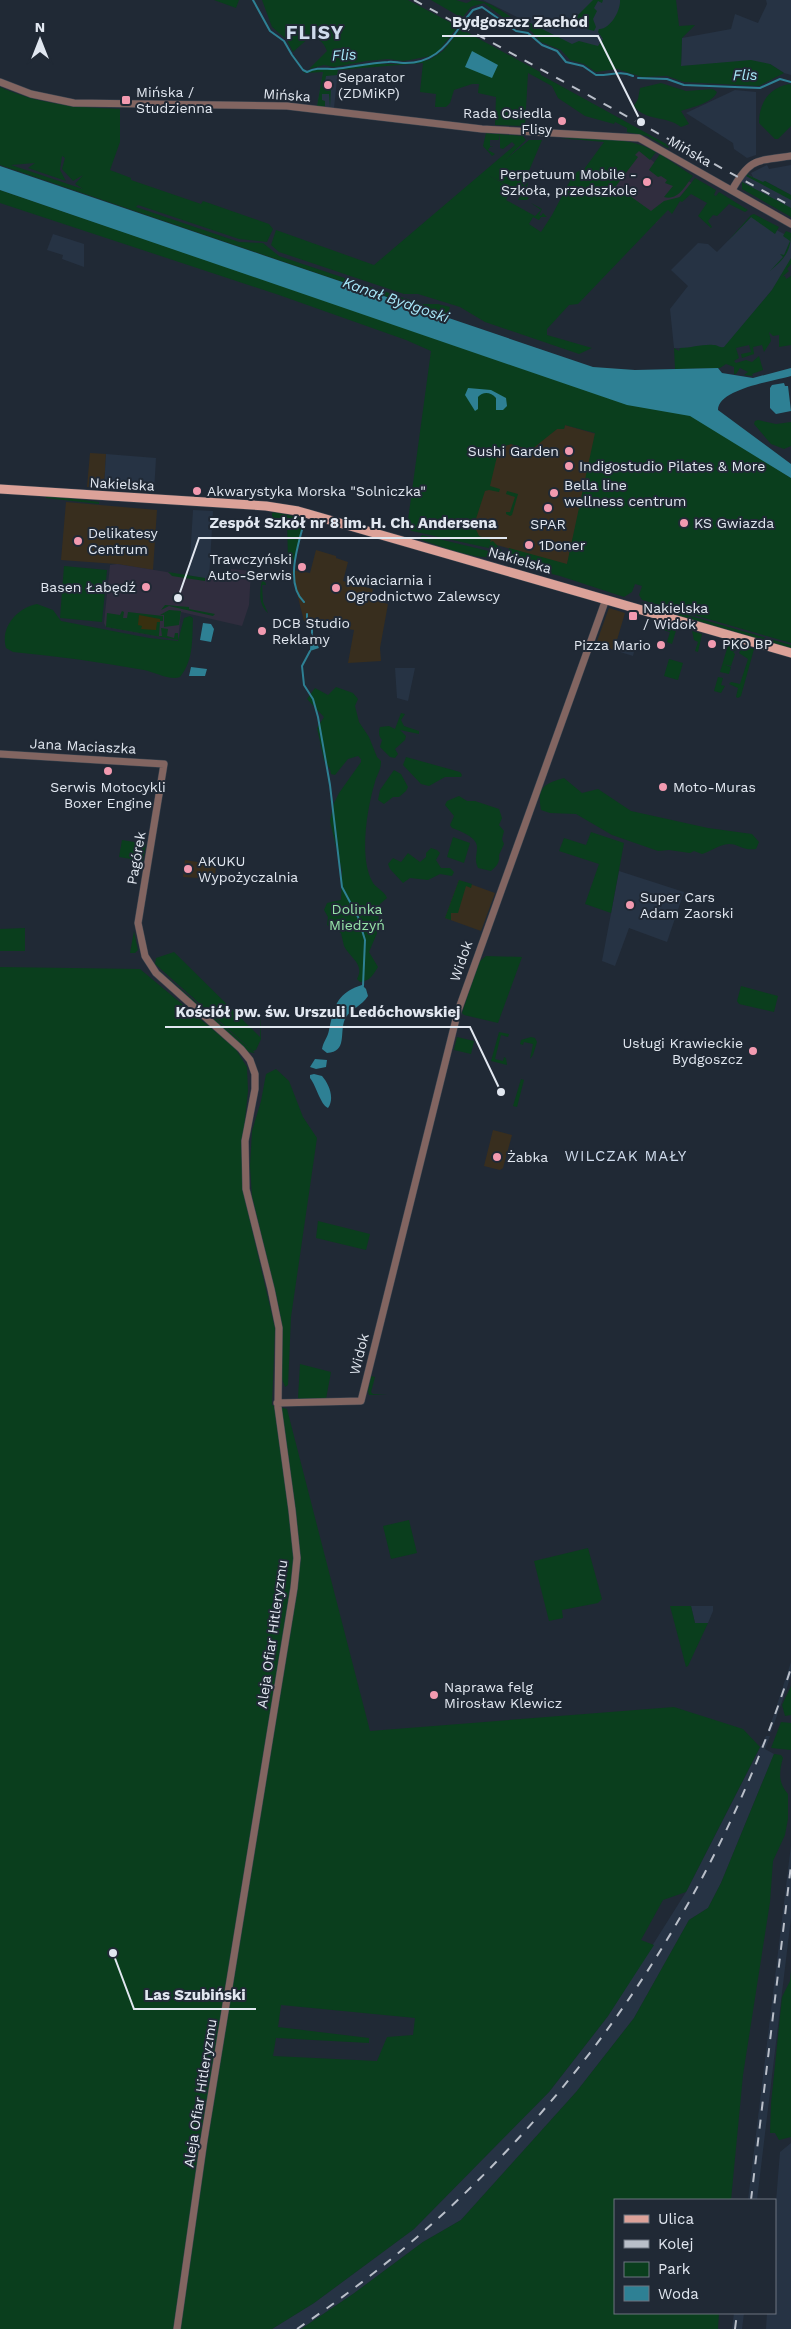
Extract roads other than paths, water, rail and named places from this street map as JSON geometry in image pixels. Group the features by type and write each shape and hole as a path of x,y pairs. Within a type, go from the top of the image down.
{"main road":[{"name":"Nakielska","path":"0,489 285,508 791,653"}],"street":[{"name":"Mińska","path":"0,82 31,94 74,103 287,106 482,128 626,136 647,141 791,224"},
{"path":"732,190 747,167 754,162 791,156"},
{"name":"Widok","path":"278,1404 361,1401 458,1011 606,599"},
{"name":"Jana Maciaszka","path":"0,754 164,764"},
{"name":"Pagórek","path":"145,956 139,934 139,917 164,764"},
{"name":"Aleja Ofiar Hitleryzmu","path":"145,956 164,981 241,1049 253,1068 255,1089 245,1141 245,1184 249,1207 272,1289 279,1328 278,1404 297,1558 294,1588 204,2140 177,2329"}],"water":[{"path":"472,51 498,65 492,78 465,67"},
{"path":"0,166 593,367 635,370 718,368 722,373 753,378 791,368 791,376 760,383 737,391 720,403 718,410 791,464 791,478 690,416 627,405 0,190"},
{"path":"784,383 785,386 788,386 791,411 776,414 770,408 770,388 772,385"},
{"path":"468,388 491,390 506,398 507,406 503,410 496,410 496,398 492,394 485,393 478,397 478,409 475,411 465,395"},
{"path":"203,623 211,624 214,629 211,642 200,640"},
{"path":"312,633 319,648 310,651 310,649"},
{"path":"191,667 207,669 205,676 189,676"},
{"path":"362,985 366,989 368,996 345,1019 342,1040 338,1049 327,1053 322,1049 323,1044 338,1001 347,992"},
{"path":"315,1059 327,1060 326,1067 316,1069 310,1067"},
{"path":"310,1075 322,1076 329,1087 331,1100 328,1108 323,1103 310,1078"}],"waterway":[{"name":"Flis","path":"253,0 270,31 284,41 303,70 307,72 317,69 421,61 442,49 459,28"},
{"name":"Flis","path":"464,21 473,10 482,7 516,31 528,33 542,45 557,51 566,62 583,66 596,75 619,73 633,76"},
{"name":"Flis","path":"638,78 667,79 684,85 760,88 780,79 791,82"},
{"path":"304,602 298,594 294,573 297,550 305,519"},
{"path":"307,614 307,620 312,626 312,633"},
{"path":"310,651 302,666 304,685 313,699 318,717 330,785 342,887 358,917 365,940 363,986"}],"railway":[{"path":"414,0 791,206"},
{"path":"297,2329 382,2266 461,2197 534,2121 600,2040 658,1954 710,1863 754,1767 791,1668"},
{"path":"751,2199 791,1865"},
{"path":"735,2329 737,2314"}],"place":[{"name":"Separator (ZDMiKP)","path":"328,85"},
{"name":"Mińska / Studzienna","path":"126,100"},
{"name":"Rada Osiedla Flisy","path":"562,121"},
{"name":"Bydgoszcz Zachód","path":"641,122"},
{"name":"Perpetuum Mobile - Szkoła, przedszkole","path":"647,182"},
{"name":"Sushi Garden","path":"569,451"},
{"name":"Indigostudio Pilates & More","path":"569,466"},
{"name":"Akwarystyka Morska \"Solniczka\"","path":"197,491"},
{"name":"Bella line wellness centrum","path":"554,493"},
{"name":"SPAR","path":"548,508"},
{"name":"KS Gwiazda","path":"684,523"},
{"name":"Delikatesy Centrum","path":"78,541"},
{"name":"1Doner","path":"529,545"},
{"name":"Trawczyński Auto-Serwis","path":"302,567"},
{"name":"Basen Łabędź","path":"146,587"},
{"name":"Kwiaciarnia i Ogrodnictwo Zalewscy","path":"336,588"},
{"name":"Zespół Szkół nr 8 im. H. Ch. Andersena","path":"178,598"},
{"name":"Nakielska / Widok","path":"633,616"},
{"name":"DCB Studio Reklamy","path":"262,631"},
{"name":"PKO BP","path":"712,644"},
{"name":"Pizza Mario","path":"661,645"},
{"name":"Serwis Motocykli Boxer Engine","path":"108,771"},
{"name":"Moto-Muras","path":"663,787"},
{"name":"AKUKU Wypożyczalnia","path":"188,869"},
{"name":"Super Cars Adam Zaorski","path":"630,905"},
{"name":"Usługi Krawieckie Bydgoszcz","path":"753,1051"},
{"name":"Kościół pw. św. Urszuli Ledóchowskiej","path":"501,1092"},
{"name":"Żabka","path":"497,1157"},
{"name":"Naprawa felg Mirosław Klewicz","path":"434,1695"},
{"name":"Las Szubiński","path":"113,1953"}],"district":[{"name":"FLISY","path":"315,32"},
{"name":"WILCZAK MAŁY","path":"626,1156"}],"water label":[{"name":"Kanał Bydgoski","path":"396,300"}],"park label":[{"name":"Dolinka Miedzyń","path":"357,918"}]}
